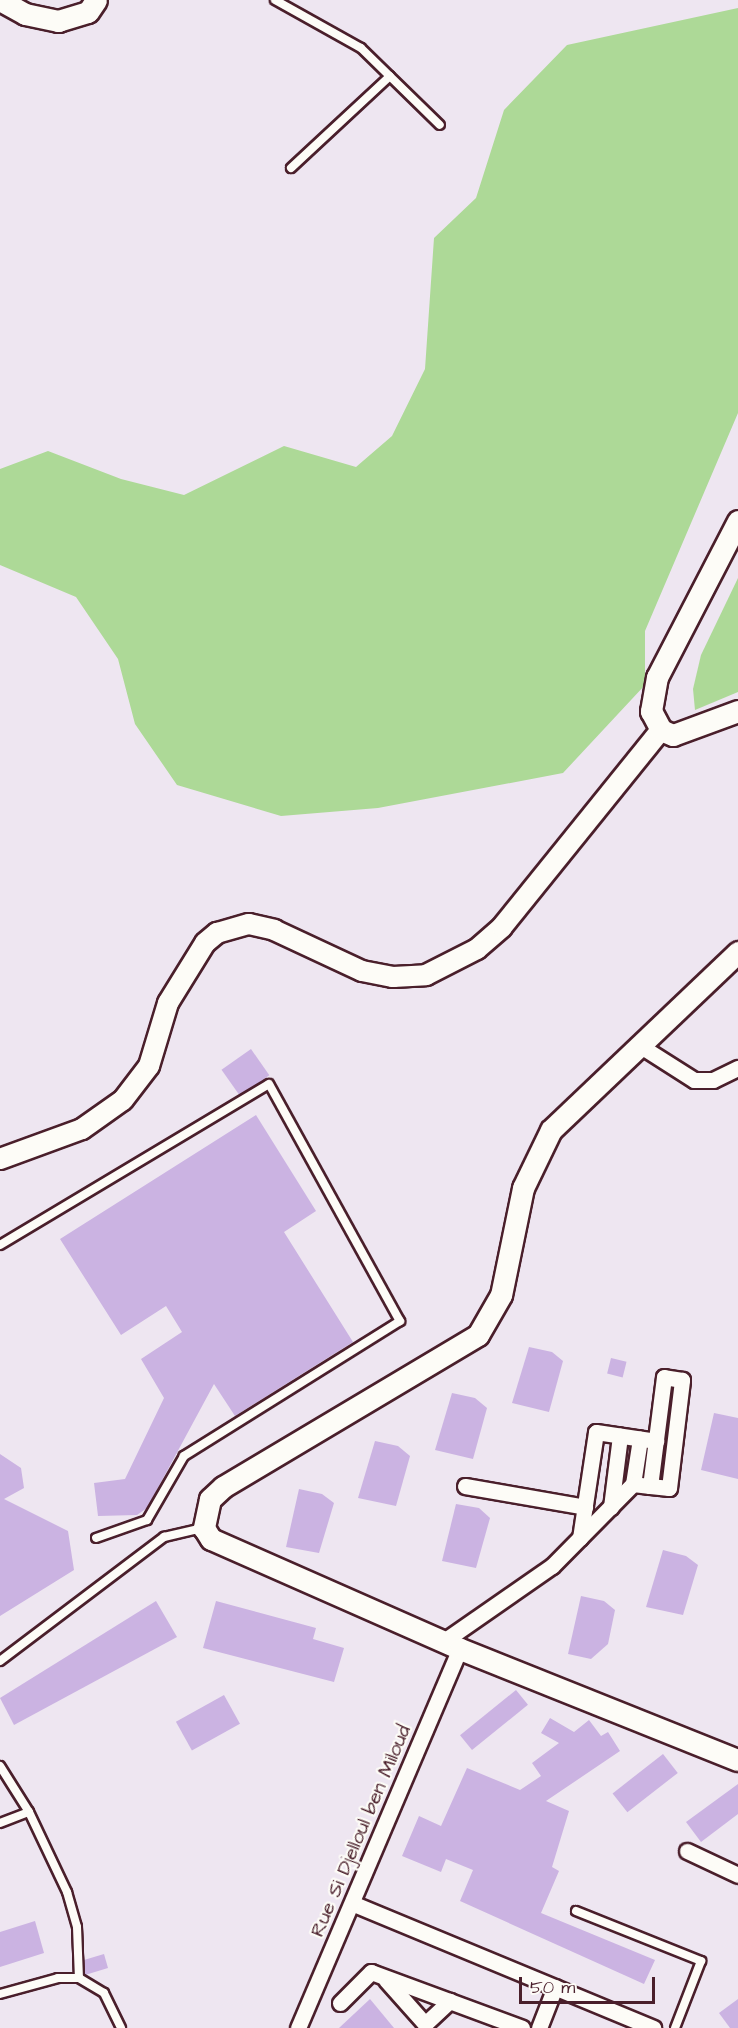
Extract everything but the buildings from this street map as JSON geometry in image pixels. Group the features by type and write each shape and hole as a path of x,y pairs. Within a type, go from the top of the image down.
{"main road":[{"path":"0,0 25,14 58,21 88,12 96,0"},
{"path":"738,521 657,677 651,711 661,730 685,733 738,711"},
{"path":"738,952 551,1130 533,1161 501,1295 478,1335 223,1487 210,1499 204,1528 211,1539 452,1645 738,1760"}],"street":[{"path":"0,1159 82,1129 123,1100 149,1066 168,1004 205,944 217,933 249,924 274,930 362,971 393,977 426,975 477,949 502,927 661,730"},
{"path":"639,1045 694,1080 713,1080 738,1068"},
{"path":"633,1484 650,1486 669,1488 682,1380 664,1377 650,1486"},
{"path":"580,1538 596,1432 656,1442"},
{"path":"611,1507 620,1436"},
{"path":"452,1645 552,1566 633,1484 640,1439"},
{"path":"465,1486 585,1507"},
{"name":"Rue Si Djelloul ben Miloud","path":"298,2028 354,1904 452,1645"},
{"path":"687,1851 738,1875"},
{"path":"354,1904 653,2028"},
{"path":"340,2003 371,1972 522,2028"},
{"path":"383,1976 426,2024 450,2001"},
{"path":"539,2028 555,1987"},
{"path":"477,2011 490,2028"}],"lane":[{"path":"275,0 361,48 440,125"},
{"path":"291,168 390,76"},
{"path":"0,1245 269,1084 400,1321 184,1456 147,1520 96,1538"},
{"path":"0,1661 164,1537 204,1528"},
{"path":"0,1766 29,1812 75,1916 79,1978"},
{"path":"0,1823 29,1812"},
{"path":"576,1911 701,1961 675,2028"},
{"path":"0,1994 58,1978 79,1978 104,1993 121,2028"}],"green space":[{"path":"738,8 738,413 645,631 645,685 563,773 378,808 281,816 177,785 135,724 118,659 76,597 0,565 0,469 48,451 121,479 184,495 284,446 356,467 392,436 425,369 434,238 476,198 504,110 567,45"},
{"path":"738,578 738,692 695,710 693,689 701,655"}]}
